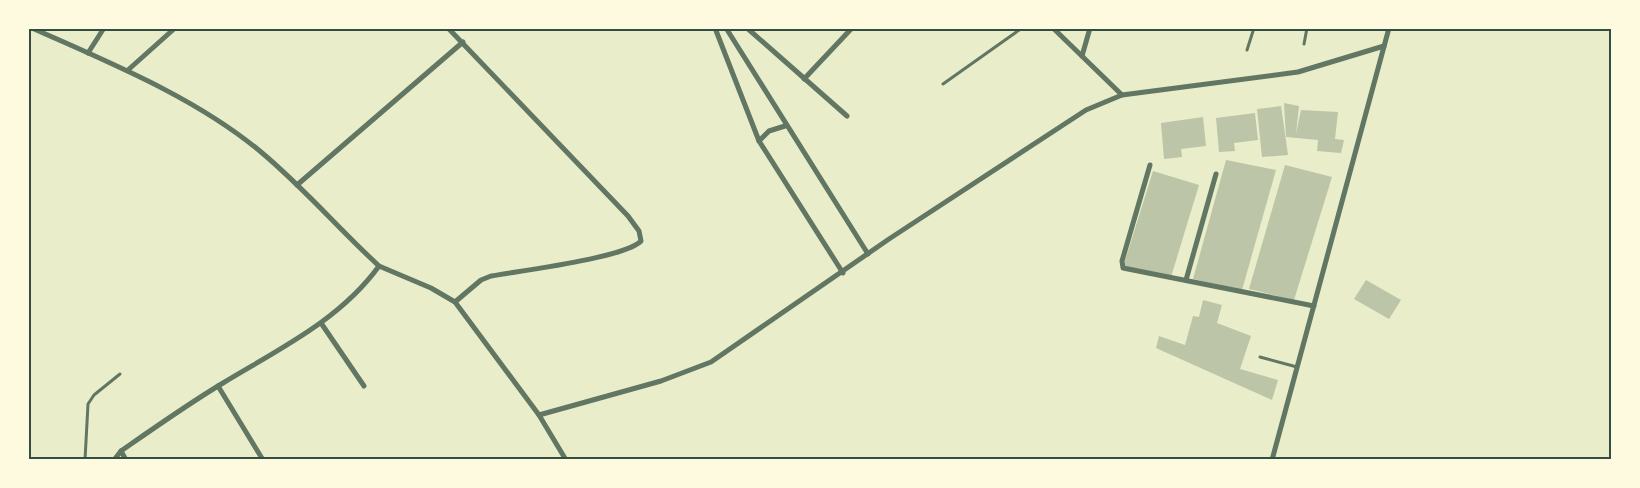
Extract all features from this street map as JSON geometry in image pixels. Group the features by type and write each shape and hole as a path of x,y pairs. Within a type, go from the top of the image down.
{"street":[{"path":"33,28 128,70 248,142 297,185 379,266 431,288 455,302 539,416 566,459"},
{"path":"88,53 104,28"},
{"path":"128,70 176,28"},
{"path":"448,28 628,216 639,231 640,241 636,246 610,253 491,276 481,280 455,302"},
{"path":"715,28 759,141 843,273"},
{"path":"726,28 785,126 868,254"},
{"path":"747,28 847,116"},
{"path":"804,79 852,28"},
{"path":"1053,28 1122,95"},
{"path":"1082,56 1090,28"},
{"path":"1272,459 1389,28"},
{"path":"297,185 463,42"},
{"path":"539,416 698,368 1086,110 1122,95 1298,72 1384,46"},
{"path":"759,141 769,131 785,126"},
{"path":"1150,165 1122,266 1128,271 1186,280 1314,306"},
{"path":"1186,280 1216,174"},
{"path":"114,459 121,451 218,386 321,323 353,298 379,266"},
{"path":"321,323 364,386"},
{"path":"218,386 263,459"},
{"path":"121,451 126,459"}],"lane":[{"path":"943,84 1022,28"},
{"path":"1247,50 1254,28"},
{"path":"1304,44 1307,28"},
{"path":"1260,357 1297,367"},
{"path":"85,459 88,404 94,395 120,374"}],"building":[{"path":"1284,103 1299,106 1296,134 1301,110 1338,112 1335,139 1344,140 1341,153 1317,151 1318,140 1286,137"},
{"path":"1281,106 1288,155 1262,157 1257,109"},
{"path":"1255,113 1258,140 1234,143 1235,151 1219,152 1216,118"},
{"path":"1203,117 1206,146 1181,149 1182,157 1164,159 1161,123"},
{"path":"1226,160 1276,170 1242,290 1193,279"},
{"path":"1285,165 1332,177 1294,300 1249,289"},
{"path":"1153,171 1199,185 1171,277 1123,267"},
{"path":"1366,280 1401,300 1389,319 1354,299"},
{"path":"1203,300 1222,305 1217,323 1251,336 1240,369 1278,380 1272,400 1156,348 1159,336 1185,345 1193,316 1199,317"}]}
